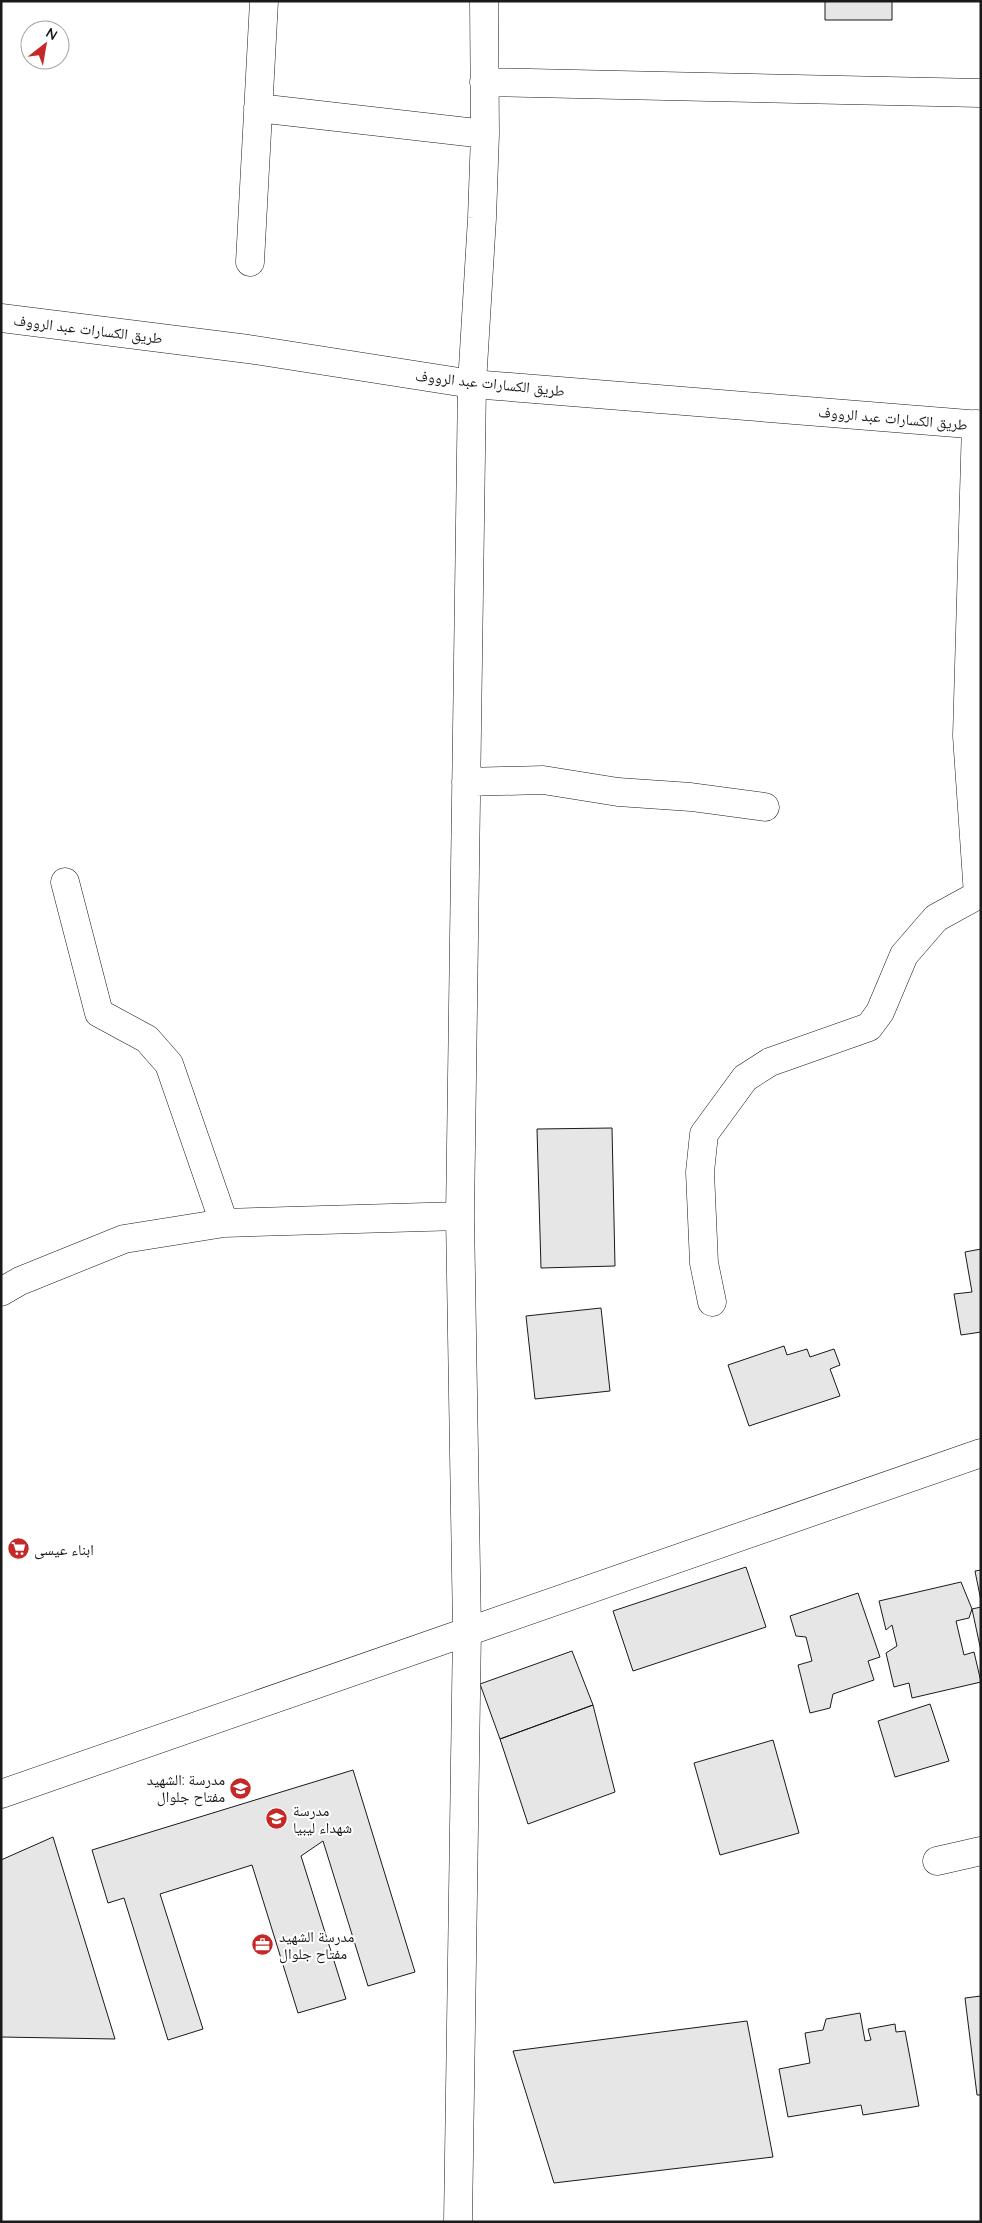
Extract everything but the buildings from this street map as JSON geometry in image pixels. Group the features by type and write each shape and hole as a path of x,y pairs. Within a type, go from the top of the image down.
{"street":[{"path":"250,262 264,1"},
{"path":"458,2222 467,1630 460,1216 472,384 485,134 484,1"},
{"path":"484,82 980,93"},
{"path":"258,108 485,134"},
{"name":"طريق الكسارات عبد الرووف","path":"1,318 248,349 472,384 978,425"},
{"path":"712,1302 704,1263 700,1172 704,1134 745,1078 770,1062 869,1027 880,1012 904,955 936,918 979,895 974,737 978,425"},
{"path":"466,782 543,780 618,792 692,797 764,806"},
{"path":"64,882 99,1014 147,1039 169,1064 224,1223"},
{"path":"1,1292 20,1281 124,1239 224,1223 460,1216"},
{"path":"1,1794 467,1630 629,1576 981,1453"},
{"path":"937,1861 981,1851"}],"place":[{"name":"ابناء عيسى","path":"18,1549"},
{"name":"مدرسة :الشهيد مفتاح جلوال","path":"241,1788"},
{"name":"مدرسة شهداء ليبيا","path":"277,1819"},
{"name":"مدرسة الشهيد مفتاح جلوال","path":"263,1945"}]}
